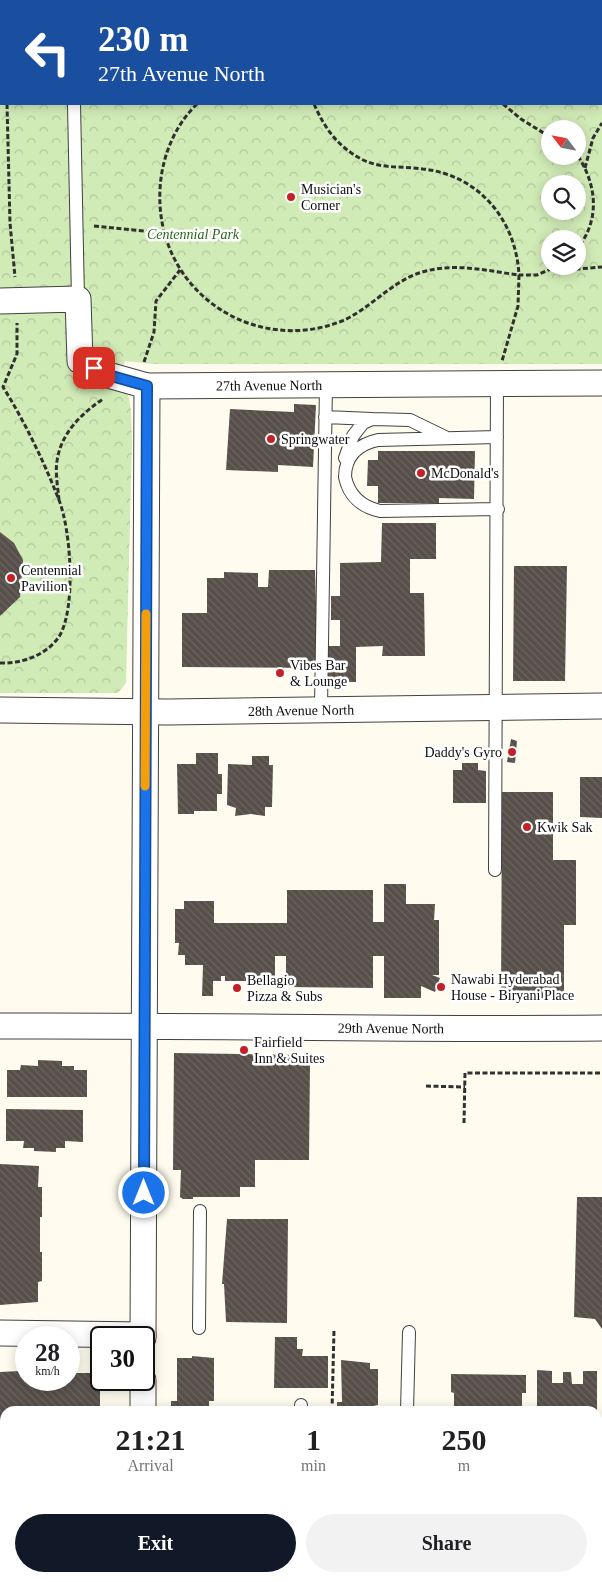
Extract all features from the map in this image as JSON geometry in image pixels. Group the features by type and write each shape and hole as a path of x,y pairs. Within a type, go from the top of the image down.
{"street":[{"path":"8,300 78,299"},
{"name":"27th Avenue North","path":"78,299 80,361 108,375 326,384 498,374 602,382"},
{"path":"143,1326 146,711 144,376"},
{"name":"28th Avenue North","path":"0,710 146,711 602,706"},
{"name":"29th Avenue North","path":"0,1026 144,1025 467,1030 602,1028"},
{"path":"0,1333 90,1335"},
{"path":"143,1391 143,1406"}],"lane":[{"path":"74,105 78,299"},
{"path":"495,870 498,374"},
{"path":"321,708 326,384"},
{"path":"325,417 410,420 448,438"},
{"path":"372,419 363,423 353,436 346,456 345,478 356,500 366,507 380,511 498,509"},
{"path":"345,478 350,456 367,442 378,440 497,437"},
{"path":"324,465 345,478"},
{"path":"199,1328 200,1211"},
{"path":"407,1406 408,1332"}],"path":[{"path":"0,663 16,662 34,657 59,636 66,612 69,584 69,545 59,500 16,408 3,387 16,354 8,300 10,223 7,105"},
{"path":"196,105 176,132 165,158 160,193 165,233 180,270 203,298 226,313 262,327 312,329 342,321 369,306 403,280 423,272 463,268 519,275 541,274"},
{"path":"314,105 322,123 333,138 346,150 363,160 392,167 422,168 442,172 462,180 486,196 507,226 515,246 519,275 518,306 498,374"},
{"path":"504,105 541,131"},
{"path":"585,168 593,138 602,123"},
{"path":"583,165 592,186 594,210 586,234"},
{"path":"93,226 112,226 165,233"},
{"path":"586,268 602,267"},
{"path":"144,376 152,341 156,300 180,270"},
{"path":"464,1123 465,1073 602,1073"},
{"path":"426,1086 465,1087"},
{"path":"332,1406 334,1330"}],"green space":[{"name":"Centennial Park","path":"0,105 602,105 602,364 152,364 125,361 123,367 131,410 132,441 126,683 118,693 0,693"}],"building":[{"name":"Springwater","path":"294,404 316,405 313,467 278,465 278,472 226,470 230,409 294,412"},
{"name":"McDonald's","path":"378,451 475,451 474,499 439,498 439,503 378,503 378,486 367,486 368,460 378,460"},
{"path":"382,523 436,523 436,559 410,559 410,593 424,593 425,656 382,656 383,646 356,647 356,682 328,682 328,646 340,646 340,620 331,620 331,596 340,596 340,563 381,562"},
{"name":"Centennial Pavilion","path":"0,532 14,543 23,560 20,597 0,616"},
{"path":"514,566 567,566 565,681 513,681"},
{"path":"269,570 315,570 318,668 182,667 182,613 207,613 207,578 224,578 224,572 258,573 258,587 268,587"},
{"name":"Daddy's Gyro","path":"511,739 517,741 515,763 507,762"},
{"path":"196,753 218,753 218,774 222,774 222,794 217,794 217,811 194,811 194,814 178,814 177,764 196,764"},
{"path":"252,756 269,756 269,765 273,765 272,807 265,807 265,816 251,814 235,816 236,808 227,805 228,764 252,765"},
{"path":"462,763 478,763 478,770 486,771 486,803 453,803 453,770 462,770"},
{"path":"580,777 602,777 602,818 580,817"},
{"path":"502,792 553,792 553,860 576,860 576,925 564,925 564,999 501,998"},
{"path":"384,884 406,884 406,904 435,904 434,920 439,920 439,975 432,975 440,978 435,992 421,986 421,998 384,998 384,956 373,956 373,988 286,987 286,956 275,956 275,976 271,976 271,981 225,981 225,976 221,976 221,981 213,981 213,996 202,996 203,965 185,965 185,955 178,955 179,943 175,943 175,909 184,909 184,901 214,901 214,923 287,923 287,890 373,890 373,922 384,922"},
{"path":"174,1053 298,1055 298,1063 310,1063 309,1160 255,1160 255,1187 240,1187 240,1197 193,1197 193,1199 183,1199 180,1197 181,1170 173,1170"},
{"path":"38,1060 62,1061 62,1066 74,1066 74,1070 87,1070 87,1097 7,1097 7,1070 20,1070 21,1065 38,1066"},
{"path":"6,1109 83,1110 83,1142 65,1141 65,1148 56,1148 56,1152 34,1151 34,1148 23,1148 24,1141 6,1141"},
{"path":"0,1164 39,1166 38,1187 42,1187 40,1252 42,1252 42,1281 38,1282 38,1302 0,1305"},
{"path":"577,1197 602,1197 602,1329 595,1319 574,1317"},
{"path":"227,1219 288,1219 287,1323 226,1322 224,1284 222,1284"},
{"path":"275,1337 297,1337 297,1349 303,1349 302,1356 328,1356 328,1388 274,1388"},
{"path":"192,1356 214,1358 214,1401 209,1401 209,1406 171,1406 171,1401 177,1401 177,1358 192,1358"},
{"path":"341,1360 370,1363 370,1369 378,1369 378,1405 337,1406 337,1402 342,1402"},
{"path":"537,1370 552,1371 552,1383 563,1383 563,1372 571,1372 572,1384 583,1384 583,1371 597,1371 597,1406 537,1406"},
{"path":"15,1371 15,1391 80,1391 80,1373 90,1373 90,1391 100,1391 100,1406 0,1406 0,1372"},
{"path":"451,1374 526,1375 526,1393 522,1393 522,1406 454,1406 454,1393 451,1392"}],"slow traffic":[{"path":"145,786 146,614"}],"place":[{"name":"Musician's Corner","path":"291,197"},
{"name":"Springwater","path":"271,439"},
{"name":"McDonald's","path":"421,473"},
{"name":"Centennial Pavilion","path":"11,578"},
{"name":"Vibes Bar & Lounge","path":"280,673"},
{"name":"Daddy's Gyro","path":"512,752"},
{"name":"Kwik Sak","path":"527,827"},
{"name":"Nawabi Hyderabad House - Biryani Place","path":"441,987"},
{"name":"Bellagio Pizza & Subs","path":"237,988"},
{"name":"Fairfield Inn & Suites","path":"244,1050"}],"route":[{"path":"94,368 128,382 147,386 144,1193"}]}
